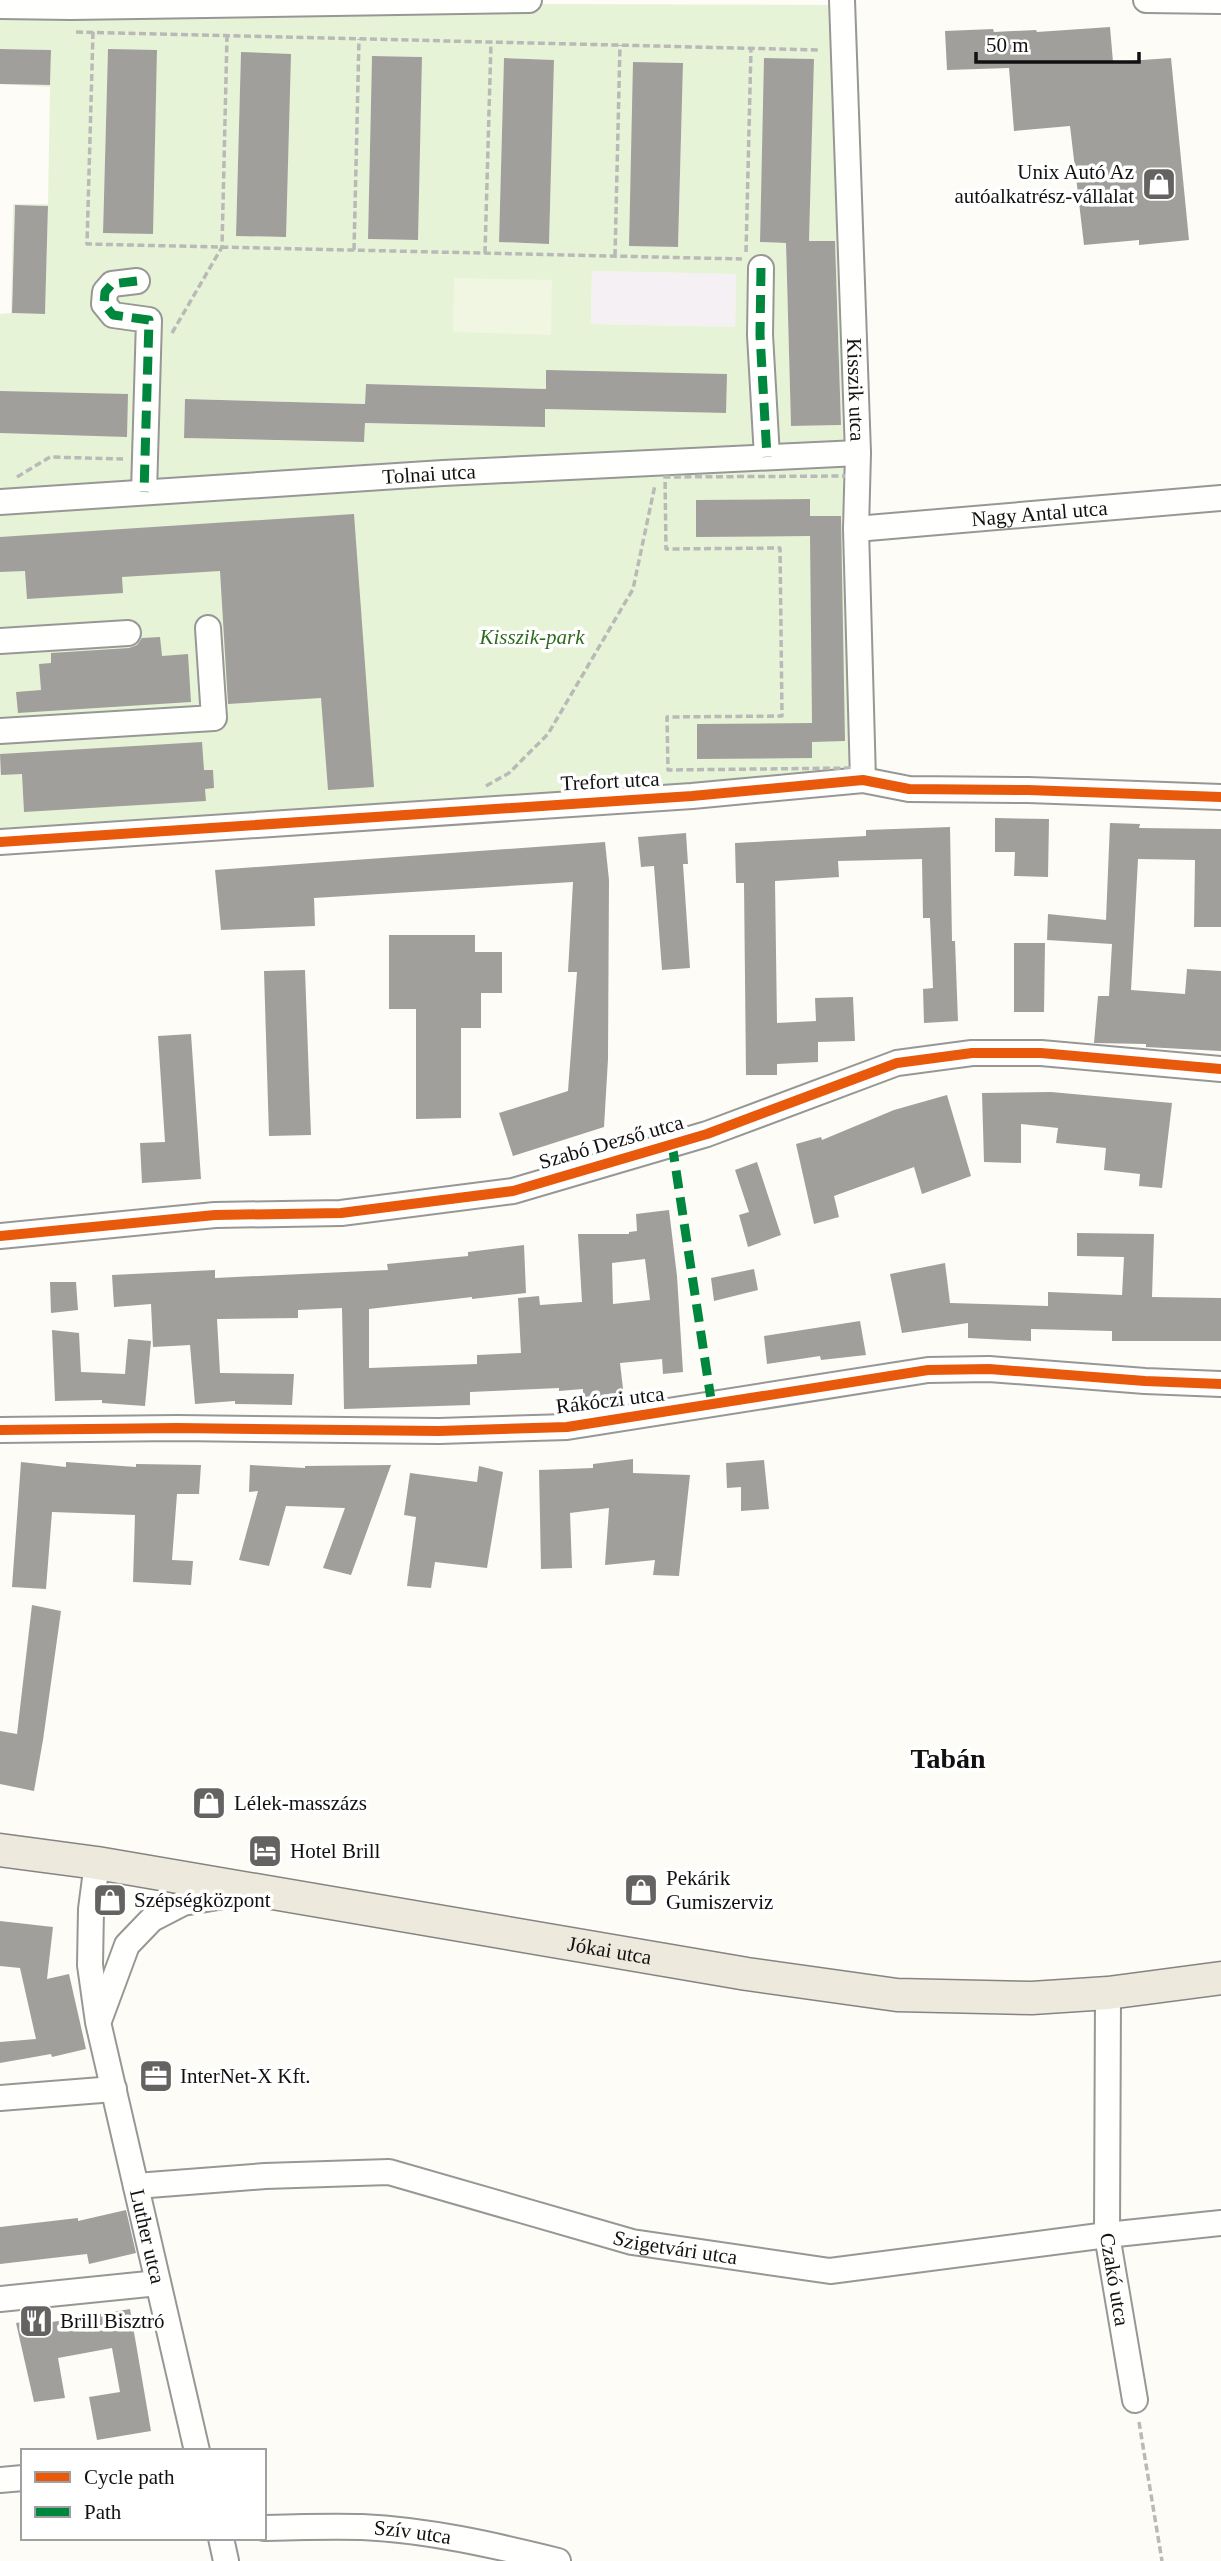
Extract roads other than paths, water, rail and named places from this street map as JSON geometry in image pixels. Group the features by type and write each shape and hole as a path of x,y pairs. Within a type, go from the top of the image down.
{"main road":[{"name":"Jókai utca","path":"0,1850 97,1863 747,1973 885,1993 962,1998 1032,1998 1108,1993 1221,1978"}],"street":[{"path":"0,6 529,0"},
{"name":"Kisszik utca","path":"842,0 858,453 856,528 863,780"},
{"path":"1146,0 1221,1"},
{"path":"753,264 767,457"},
{"path":"137,281 113,284 105,292 104,304 113,315 149,320 144,492"},
{"name":"Tolnai utca","path":"0,502 660,462 858,453"},
{"name":"Nagy Antal utca","path":"856,528 1221,498"},
{"path":"0,731 214,718 208,628"},
{"path":"0,641 128,633"},
{"name":"Trefort utca","path":"0,842 692,796 863,780 909,789 1221,797"},
{"name":"Szabó Dezső utca","path":"0,1236 215,1215 341,1213 513,1191 707,1134 897,1063 972,1052 1041,1053 1221,1069"},
{"name":"Rákóczi utca","path":"0,1430 439,1431 567,1427 928,1370 989,1369 1221,1384"},
{"name":"Luther utca","path":"97,1863 91,1909 90,1965 98,2022 197,2449"},
{"path":"98,2022 127,1945 152,1919 184,1903 255,1890"},
{"name":"Czakó utca","path":"1108,1993 1107,2235 1135,2400"},
{"path":"0,2098 114,2090"},
{"name":"Szigetvári utca","path":"136,2186 265,2176 389,2172 632,2242 830,2271 1221,2223"},
{"path":"0,2299 158,2283"},
{"path":"0,2480 21,2478"},
{"name":"Szív utca","path":"266,2528 363,2527 443,2536 490,2544 558,2561"},
{"path":"221,2540 226,2561"}],"place":[{"name":"Unix Autó Az autóalkatrész-vállalat","path":"1159,184"},
{"name":"Lélek-masszázs","path":"209,1803"},
{"name":"Hotel Brill","path":"265,1851"},
{"name":"Pekárik Gumiszerviz","path":"641,1890"},
{"name":"Szépségközpont","path":"110,1900"},
{"name":"InterNet-X Kft.","path":"156,2076"},
{"name":"Brill Bisztró","path":"36,2321"}],"district":[{"name":"Tabán","path":"948,1758"}],"park label":[{"name":"Kisszik-park","path":"532,637"}]}
